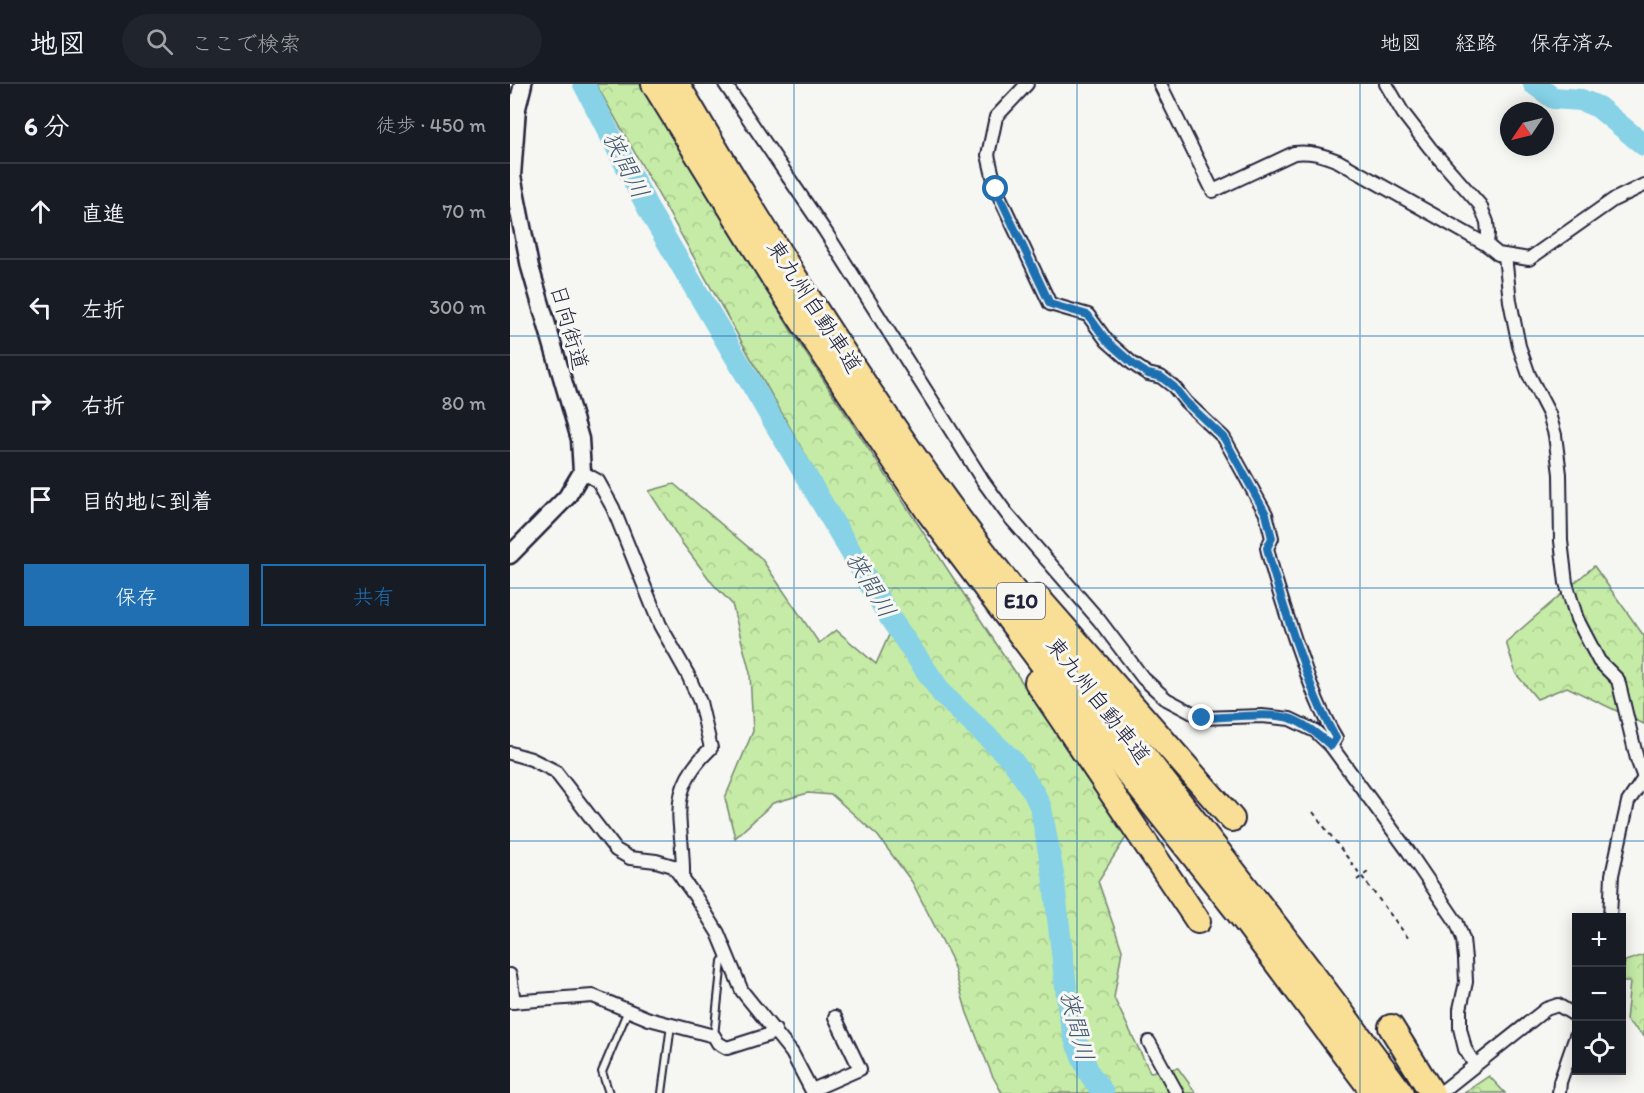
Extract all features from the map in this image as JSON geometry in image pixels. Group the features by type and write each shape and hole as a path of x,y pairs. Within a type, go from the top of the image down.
{"highway":[{"name":"東九州自動車道","path":"654,84 772,277 928,511 1059,686 1246,922 1374,1093"},
{"name":"東九州自動車道","path":"677,84 730,174 902,439 989,560 1183,806 1401,1093"},
{"path":"825,323 981,528 1052,614 1232,819"},
{"path":"928,511 982,599 1198,921"},
{"path":"1391,1027 1438,1091"}],"street":[{"name":"日向街道","path":"523,84 517,108 512,176 530,267 580,439 582,472"},
{"path":"725,84 825,231 982,481 1007,514 1099,620 1143,678 1166,699 1202,718 1262,716 1290,718 1315,731 1331,746 1408,851 1457,923 1463,939 1466,982 1460,1009 1460,1028 1465,1049 1475,1065"},
{"path":"1027,84 996,117 988,155 996,189 1036,279 1050,304 1088,315 1107,341 1133,364 1148,374 1161,377 1174,387 1186,402 1224,438 1266,514 1272,538 1267,548 1273,574 1320,712 1336,738 1331,746"},
{"path":"1160,84 1213,191 1294,153 1314,153 1338,161 1505,256 1529,259 1613,200 1644,185"},
{"path":"1386,84 1403,113 1430,148 1480,205 1487,222 1487,245"},
{"path":"1505,256 1510,301 1519,346 1529,375 1549,414 1555,435 1560,474 1561,541 1566,583 1577,619 1599,661 1618,680 1637,759 1644,778 1628,802 1612,875 1610,913"},
{"path":"510,554 567,497 582,472 598,482 613,508 660,625 700,702 711,748 688,777 680,794 678,815 684,853 683,880"},
{"path":"510,753 531,759 555,771 616,850 630,858 656,861 673,866 718,933 742,991 792,1053 813,1091 860,1069 836,1017"},
{"path":"510,975 512,1002 594,996 649,1019 714,1036 718,1043 727,1048 768,1035 775,1030"},
{"path":"1438,1091 1546,1010 1558,1005 1572,1014"},
{"path":"1149,1042 1177,1093"},
{"path":"1559,1093 1560,1082 1572,1048"}],"lane":[{"path":"714,1036 722,961 727,956"},
{"path":"609,1093 602,1072 629,1010"},
{"path":"662,1093 671,1024"}],"path":[{"path":"1313,812 1409,939"},
{"path":"1357,880 1368,872"}],"green space":[{"path":"596,84 640,84 792,332 1005,657 1127,836 1098,881 1122,950 1114,998 1150,1072 1178,1068 1196,1093 1002,1093 992,1075 967,1013 951,958 912,882 878,836 832,795 808,793 773,803 735,838 725,798 753,731 750,673 732,604 713,584 682,543 649,491 674,484 761,558 819,643 836,630 876,664 897,617"},
{"path":"1594,566 1644,636 1644,724 1567,687 1537,699 1516,674 1506,642"},
{"path":"1644,955 1644,1036 1626,1020 1630,982 1626,982 1626,961"},
{"path":"1489,1076 1505,1093 1464,1093"}],"waterway":[{"name":"狭間川","path":"584,84 651,214 890,618 943,695 1012,760 1034,793 1041,808 1053,874 1069,1014 1075,1039 1089,1073 1103,1093"},
{"path":"1534,84 1553,98 1581,100 1598,107 1644,145"}],"route":[{"path":"996,189 1036,279 1050,304 1088,315 1107,341 1133,364 1148,374 1161,377 1174,387 1186,402 1224,438 1266,514 1272,538 1267,548 1284,610 1320,712 1336,738 1331,746 1315,731 1290,718 1262,716 1202,718"}]}
